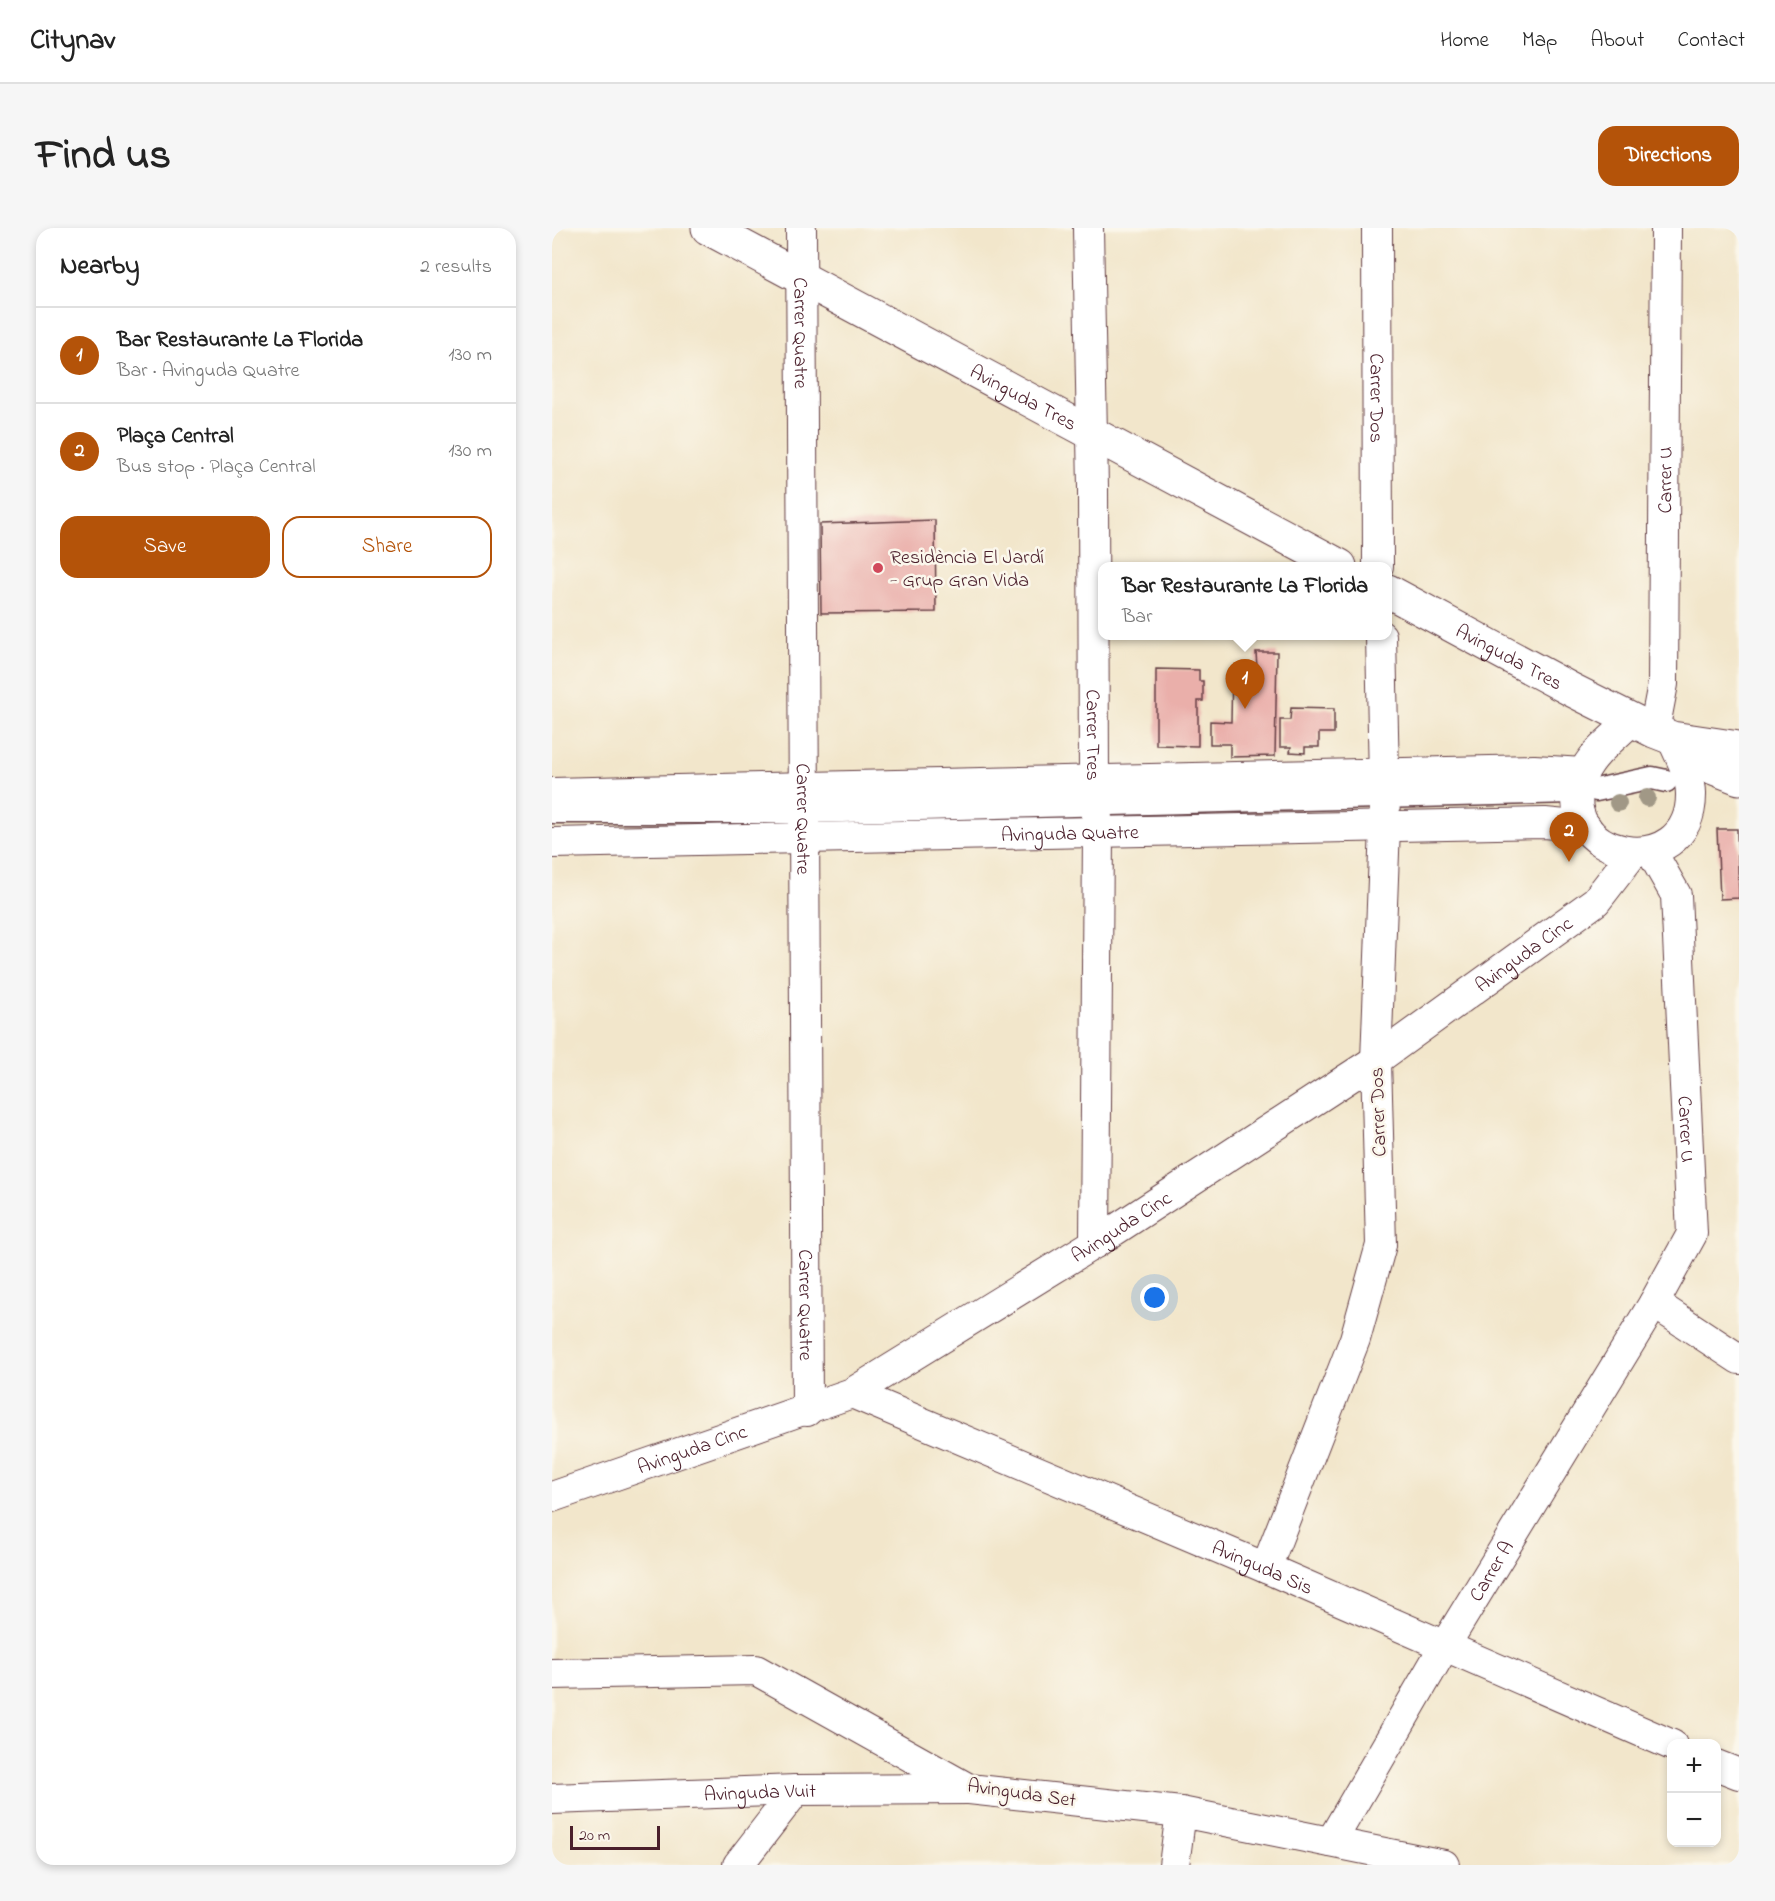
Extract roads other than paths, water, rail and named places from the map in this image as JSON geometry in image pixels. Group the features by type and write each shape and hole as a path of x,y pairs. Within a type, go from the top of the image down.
{"main road":[{"name":"Avinguda Tres","path":"708,228 1331,562"},
{"name":"Avinguda Tres","path":"1392,593 1653,729 1706,765 1739,778"},
{"name":"Avinguda Tres","path":"1653,729 1739,748"}],"street":[{"name":"Carrer Quatre","path":"801,228 807,1410"},
{"name":"Carrer Tres","path":"1088,228 1096,806 1095,1243"},
{"name":"Carrer Dos","path":"1377,228 1378,562"},
{"name":"Carrer U","path":"1653,729 1663,684 1665,228"},
{"name":"Carrer Dos","path":"1266,1568 1355,1339 1381,1245 1376,1059 1386,785 1381,640"},
{"path":"1653,729 1690,789 1689,811 1671,839 1642,852 1606,846 1587,827 1580,814 1578,792 1595,757 1653,729"},
{"name":"Avinguda Quatre","path":"552,812 804,812 1096,806 1386,785 1547,770 1583,785"},
{"path":"1583,785 1652,778 1666,781"},
{"name":"Avinguda Quatre","path":"552,793 804,812 1096,806 1385,827 1545,824 1587,827"},
{"name":"Avinguda Quatre","path":"552,843 804,812"},
{"name":"Carrer U","path":"1642,852 1676,895 1692,1234 1654,1303"},
{"name":"Avinguda Cinc","path":"552,1497 852,1393 1095,1243 1376,1059 1596,901 1642,852"},
{"path":"1654,1303 1739,1359"},
{"name":"Carrer A","path":"1330,1842 1444,1647 1654,1303"},
{"name":"Avinguda Sis","path":"852,1393 1266,1568 1667,1743"},
{"name":"Avinguda Set","path":"552,1674 756,1670 969,1789 1181,1812 1444,1865"},
{"path":"1721,1767 1739,1774"},
{"name":"Avinguda Vuit","path":"552,1799 796,1790 969,1789"},
{"path":"738,1865 796,1790"},
{"path":"1174,1865 1181,1812"}],"place":[{"name":"Residència El Jardí - Grup Gran Vida","path":"878,568"},
{"name":"Bar Restaurante La Florida","path":"1245,709"},
{"name":"Plaça Central","path":"1569,862"}]}
